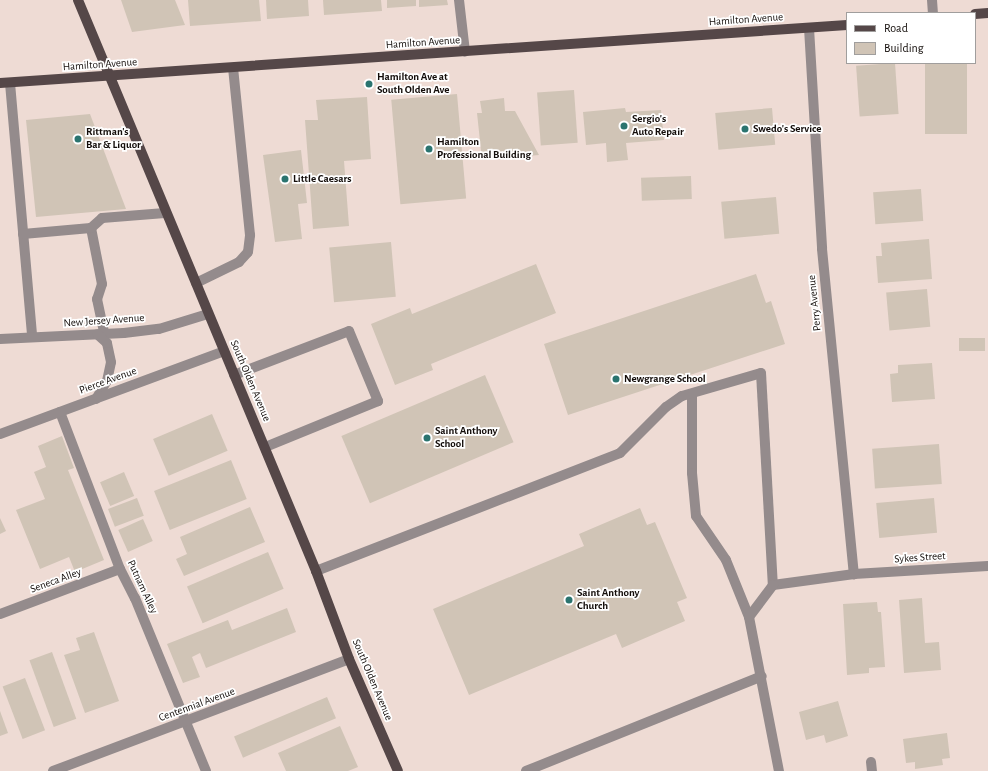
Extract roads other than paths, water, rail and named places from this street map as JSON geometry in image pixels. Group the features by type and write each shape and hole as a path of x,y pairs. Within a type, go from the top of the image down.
{"main road":[{"name":"South Olden Avenue","path":"78,0 112,76 165,212 316,571 349,659 398,771"},
{"path":"976,14 988,13"},
{"name":"Hamilton Avenue","path":"5,83 846,25"}],"street":[{"path":"459,0 465,52"},
{"path":"932,0 933,12"},
{"name":"Perry Avenue","path":"809,28 822,249 854,574"},
{"path":"196,283 239,262 248,252 250,235 233,68"},
{"path":"5,83 23,234 32,337"},
{"path":"23,234 91,228 102,218 165,212"},
{"path":"91,228 102,284 97,299 101,334 107,343 111,362 107,381 96,399"},
{"name":"New Jersey Avenue","path":"0,339 101,334 159,329 208,314"},
{"path":"234,375 349,331 378,401 265,447"},
{"name":"Pierce Avenue","path":"0,434 224,351"},
{"path":"316,571 620,453 666,407 692,394 761,373 772,585 748,617"},
{"path":"692,394 692,473 696,516 726,560 748,617 762,676 779,771"},
{"name":"Putnam Alley","path":"60,412 120,569 135,598 187,721 206,771"},
{"name":"Sykes Street","path":"772,585 854,574 988,566"},
{"name":"Seneca Alley","path":"0,614 120,569"},
{"name":"Centennial Avenue","path":"52,771 349,659"},
{"path":"526,771 762,676"}],"place":[{"name":"Hamilton Ave at South Olden Ave","path":"369,84"},
{"name":"Sergio's Auto Repair","path":"624,126"},
{"name":"Swedo's Service","path":"745,129"},
{"name":"Rittman's Bar & Liquor","path":"78,139"},
{"name":"Hamilton Professional Building","path":"429,149"},
{"name":"Little Caesars","path":"285,179"},
{"name":"Newgrange School","path":"616,379"},
{"name":"Saint Anthony School","path":"427,438"},
{"name":"Saint Anthony Church","path":"569,600"}]}
